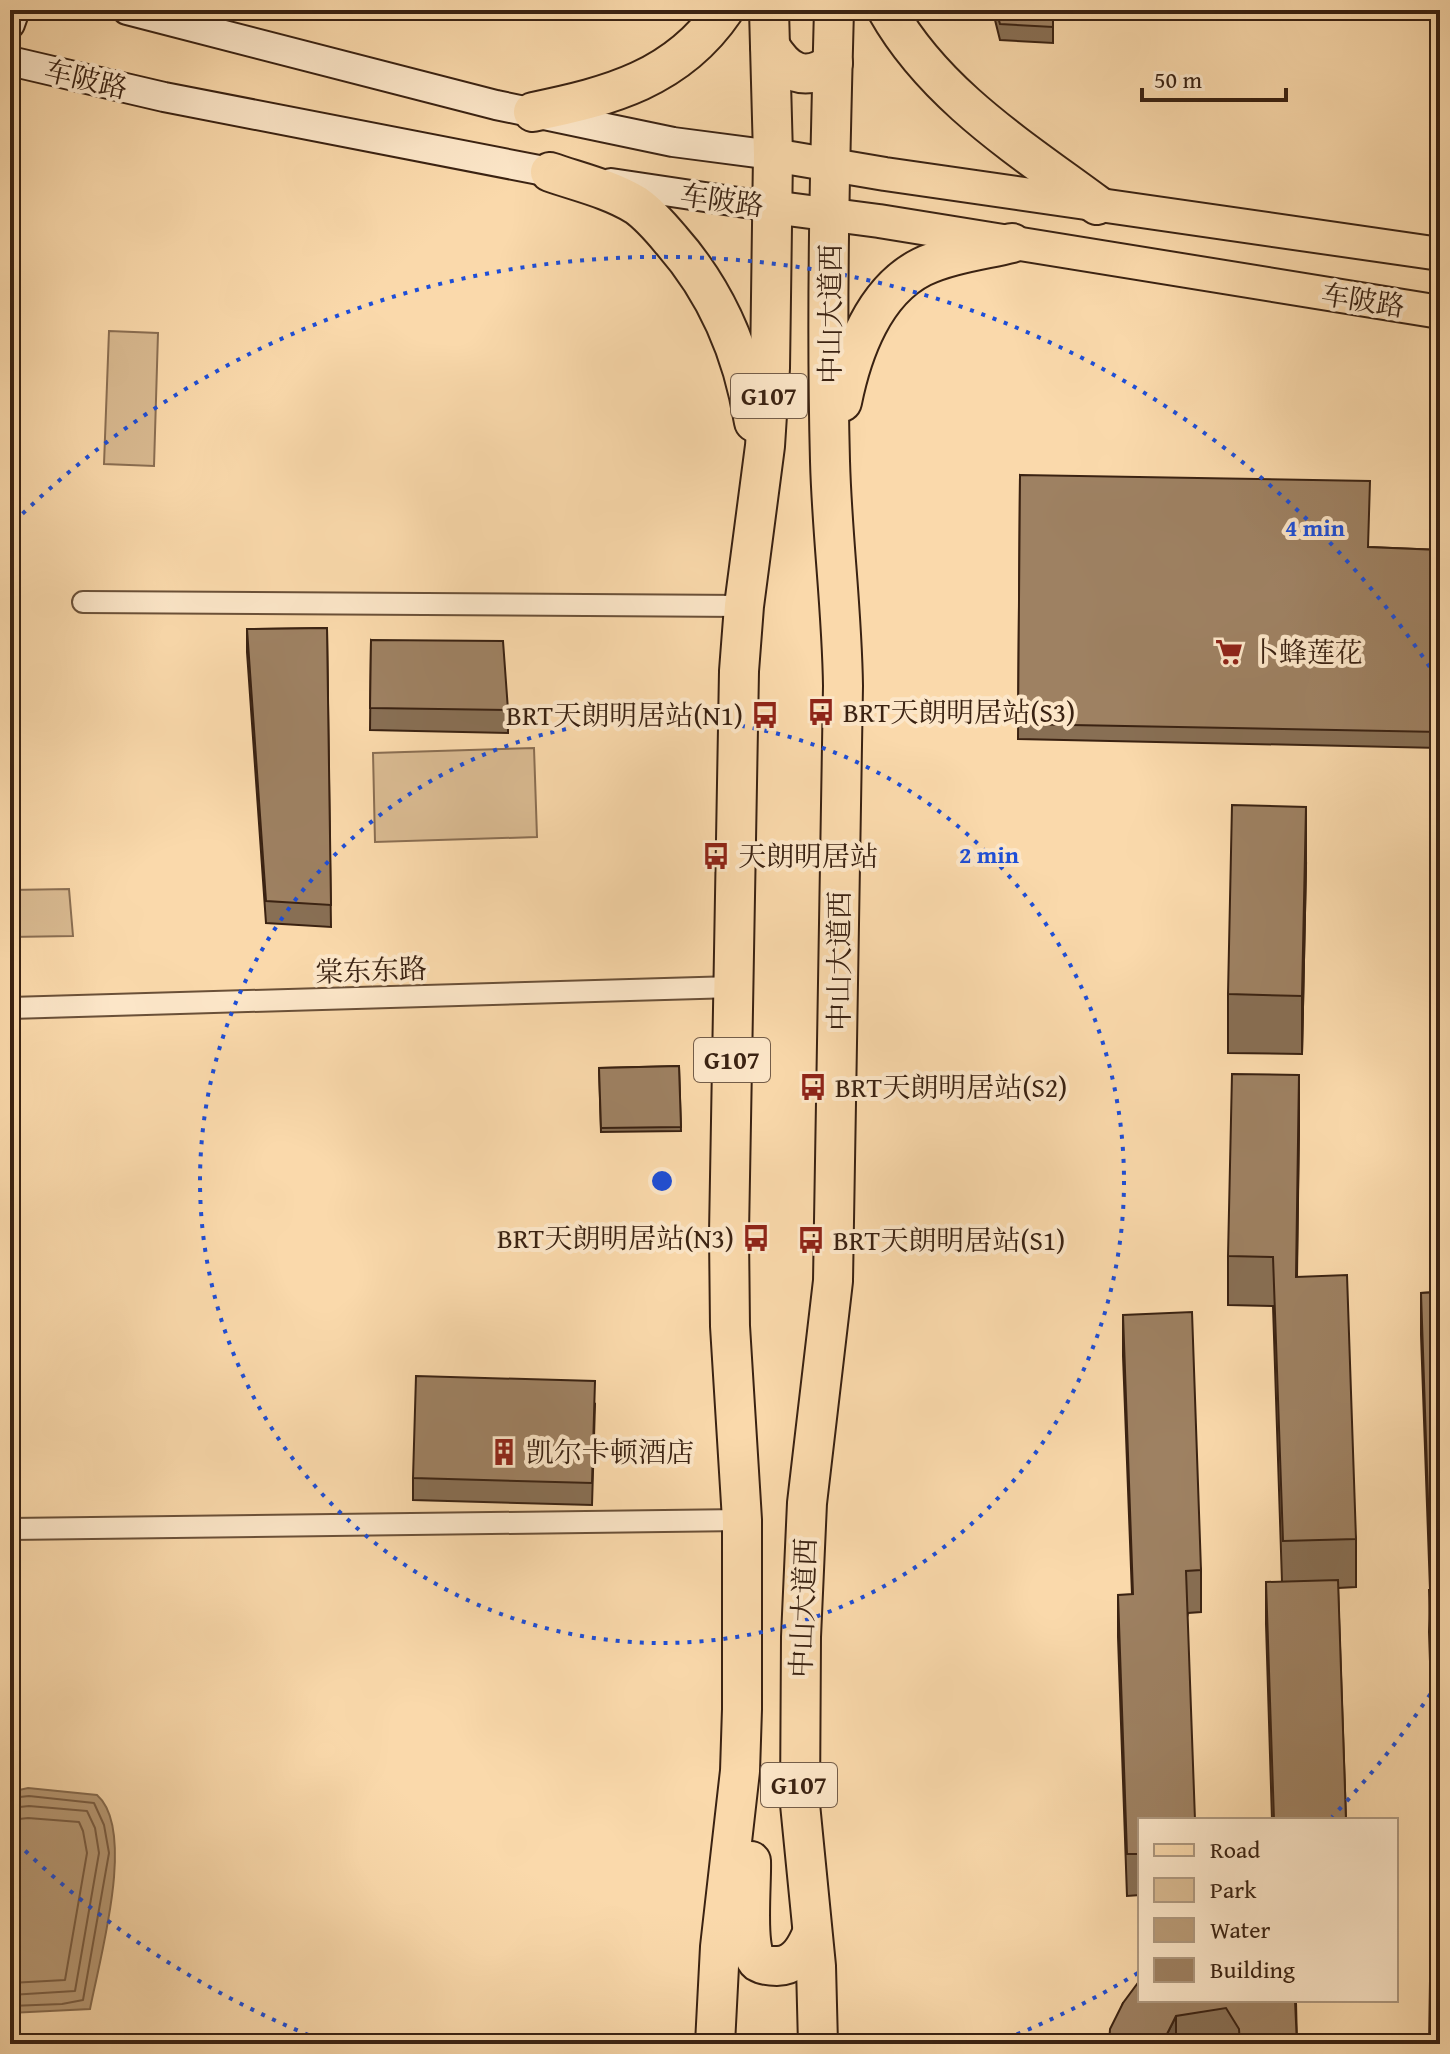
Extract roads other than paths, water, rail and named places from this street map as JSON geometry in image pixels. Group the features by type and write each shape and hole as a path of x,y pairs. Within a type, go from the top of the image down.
{"highway":[{"path":"533,112 607,95 650,77 686,54 724,10"},
{"path":"770,28 777,57 796,73 821,71 833,63 834,10"},
{"path":"887,10 898,30 930,70 964,105 1097,205"},
{"name":"G107","path":"770,28 772,207"},
{"name":"G107","path":"829,164 833,63"},
{"name":"中山大道西","path":"818,2044 818,1994 800,1789 801,1623 807,1503 833,1281 837,1155 843,686 842,625 830,459 829,164"},
{"path":"550,172 613,193 638,206 693,264 727,325 746,382 756,431 759,487"},
{"name":"中山大道西","path":"715,2044 720,1947 740,1771 742,1520 729,1285 739,671 768,404 772,207"},
{"path":"830,459 851,367 871,321 886,296 905,278 923,267 1012,243"},
{"path":"771,304 784,293 796,291 815,297 829,309"},
{"path":"740,1771 751,1852 753,1954 758,1962 786,1965 802,1953 812,1933"}],"main road":[{"path":"10,24 15,10"},
{"name":"车陂路","path":"127,10 533,112 673,142 1440,254"},
{"path":"10,35 22,64"},
{"name":"车陂路","path":"22,64 164,97 550,172 717,201 830,215 1440,312"}],"street":[{"path":"83,602 744,606"},
{"name":"棠东东路","path":"10,1008 734,987"},
{"path":"10,1529 742,1520"}],"water":[{"path":"28,1788 97,1795 109,1812 114,1836 112,1897 90,2009 10,2013 10,1792"}],"place":[{"name":"卜蜂莲花","path":"1229,652"},
{"name":"BRT天朗明居站(S3)","path":"821,712"},
{"name":"BRT天朗明居站(N1)","path":"765,715"},
{"name":"天朗明居站","path":"716,856"},
{"name":"BRT天朗明居站(S2)","path":"813,1087"},
{"name":"BRT天朗明居站(N3)","path":"756,1238"},
{"name":"BRT天朗明居站(S1)","path":"811,1240"},
{"name":"凯尔卡顿酒店","path":"504,1452"}]}
